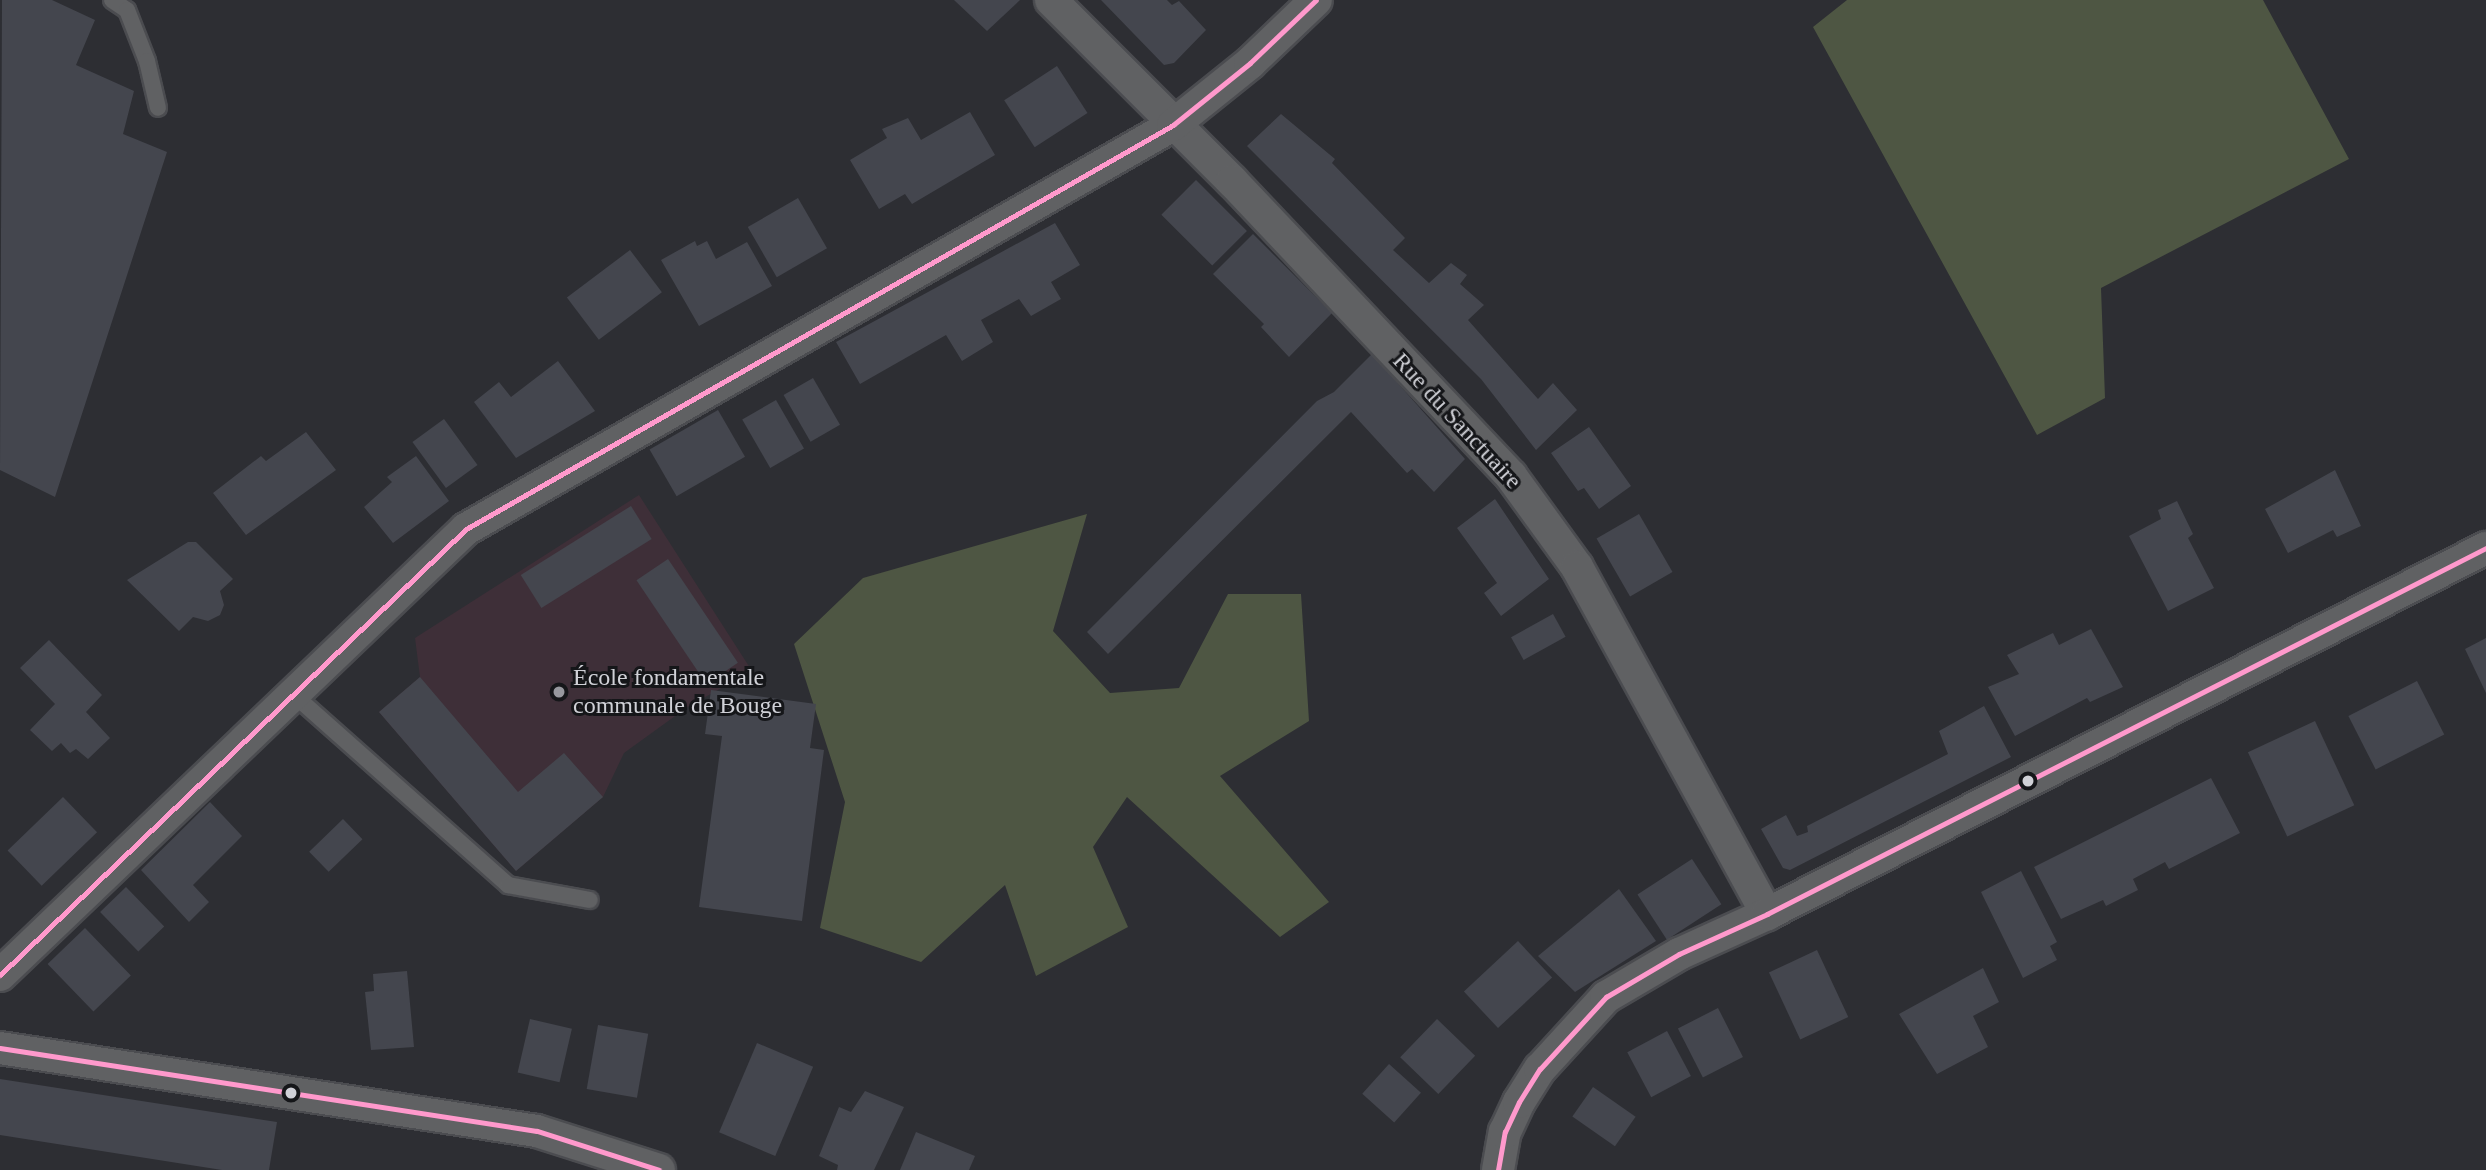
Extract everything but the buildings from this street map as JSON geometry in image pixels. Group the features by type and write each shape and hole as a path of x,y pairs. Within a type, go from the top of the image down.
{"street":[{"name":"Rue du Sanctuaire","path":"1051,0 1511,476 1584,579 1767,914"},
{"path":"0,975 466,529 1174,125 1250,64 1316,0"},
{"path":"1498,1170 1505,1132 1519,1101 1548,1060 1606,997 1679,954 1767,914 2486,548"},
{"path":"0,1048 537,1131 659,1170"}],"lane":[{"path":"112,0 127,10 148,61 159,108"},
{"path":"293,694 508,885 590,900"}],"shaded area":[{"name":"École fondamentale communale de Bouge","path":"639,495 752,671 689,706 624,753 603,797 516,871 379,712 420,677 415,638"}],"green space":[{"path":"1847,0 2263,0 2349,159 2101,288 2105,398 2037,435 1813,27"},
{"path":"1087,514 1053,631 1110,693 1179,688 1228,594 1301,594 1309,721 1220,776 1329,902 1280,937 1127,797 1093,847 1128,927 1036,976 1005,885 921,962 820,928 845,802 794,644 863,578"}],"transit line":[{"path":"0,975 466,529 1173,125 1250,63 1316,0"},
{"path":"1498,1170 1505,1132 1519,1102 1540,1069 1606,997 1679,954 1767,914 2486,548"},
{"path":"0,1048 537,1131 659,1170"}],"place":[{"name":"École fondamentale communale de Bouge","path":"559,692"}]}
